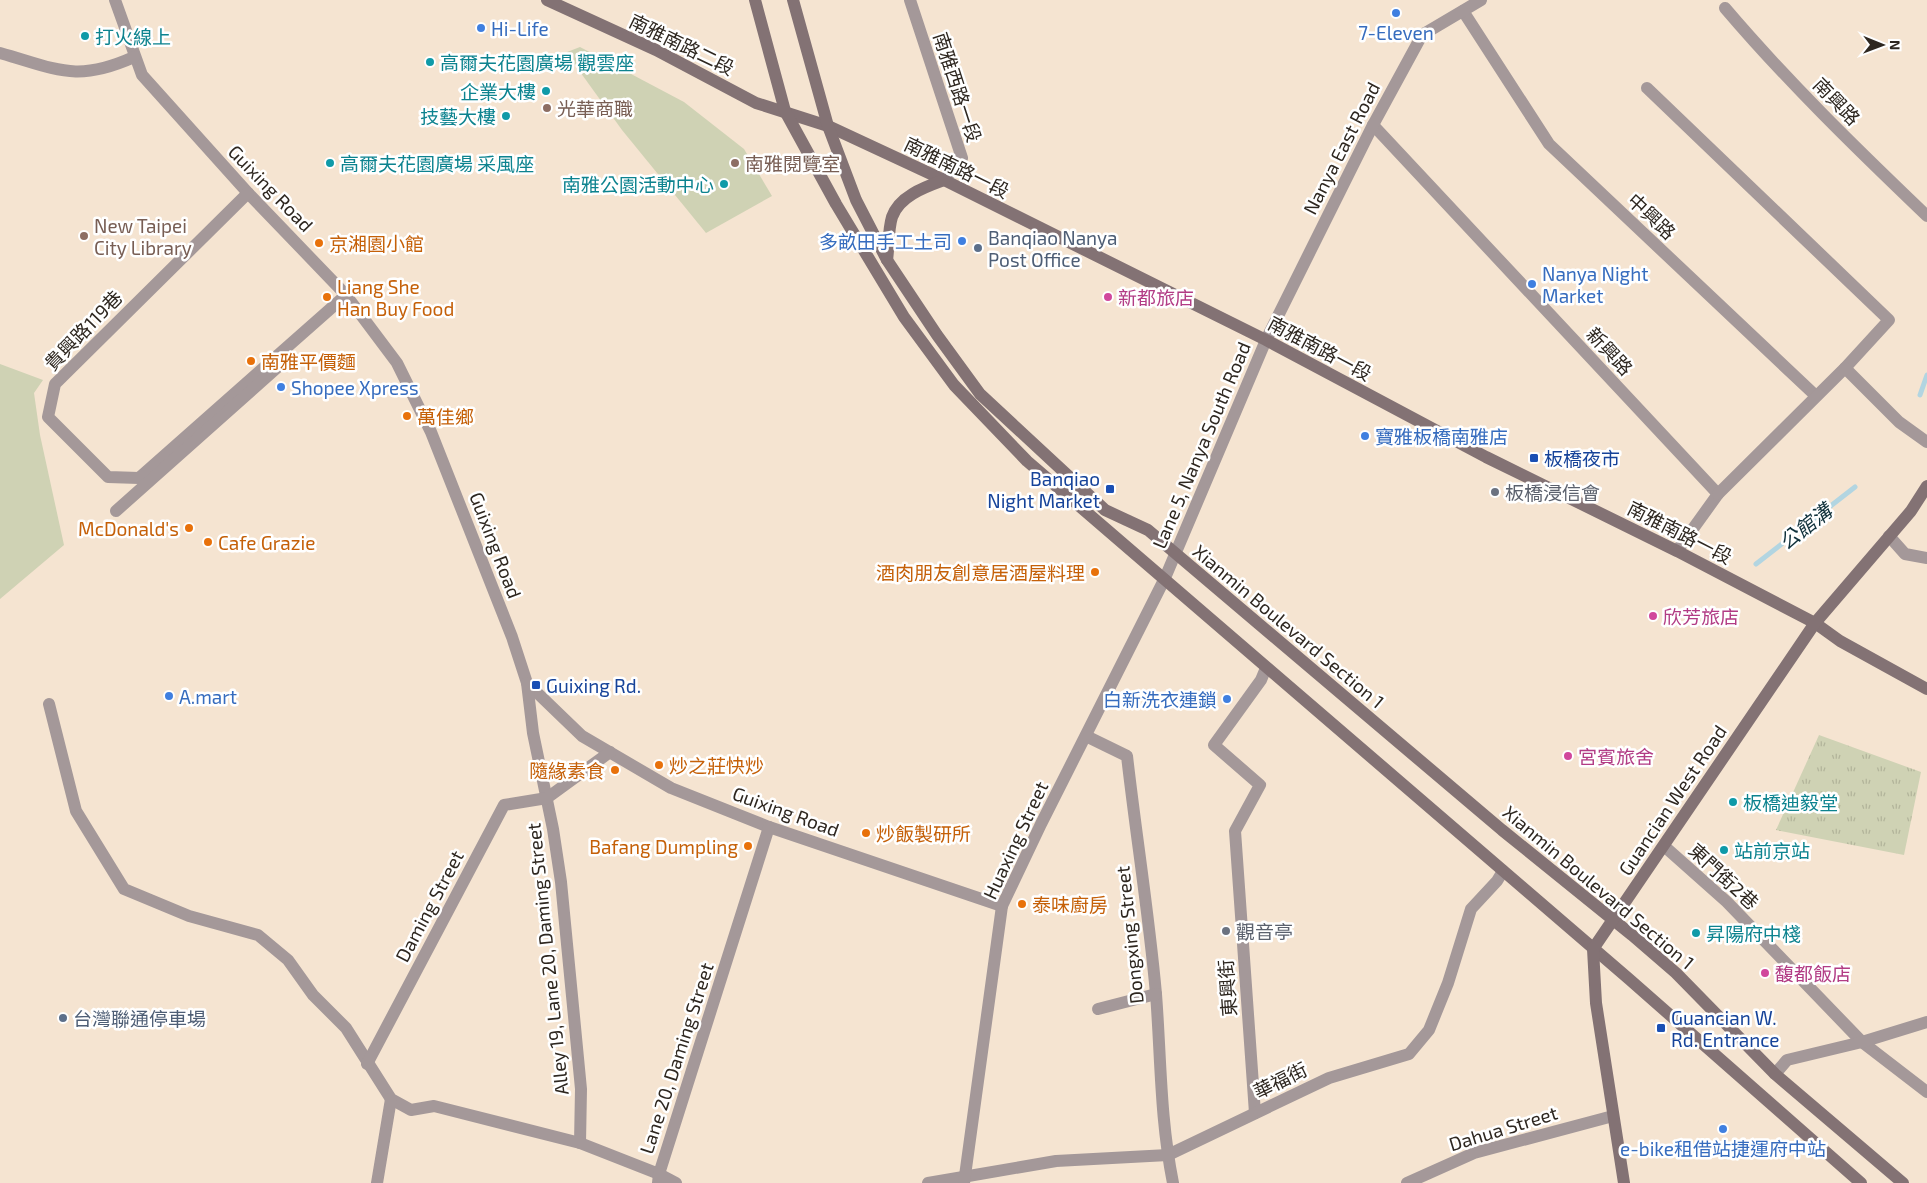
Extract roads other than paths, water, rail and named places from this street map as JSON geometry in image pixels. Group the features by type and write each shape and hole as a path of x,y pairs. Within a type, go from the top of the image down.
{"main road":[{"name":"南雅南路二段","path":"547,0 656,50 756,103 802,117"},
{"path":"755,0 785,111 836,204 904,317 954,385 1027,461 1165,578 1266,668 1503,871 1861,1183"},
{"name":"Xianmin Boulevard Section 1","path":"793,0 828,126 856,200 887,260 937,335 980,394 1105,510 1148,530 1173,560 1676,973 1774,1074 1903,1183"},
{"name":"南雅南路一段","path":"802,117 828,126 944,180 1266,340 1486,457 1677,551 1815,623 1840,641 1927,688"},
{"path":"887,260 892,217 903,200 924,187 944,180"},
{"name":"Guancian West Road","path":"1593,949 1815,623 1911,512 1927,486"},
{"path":"1593,949 1596,1003 1624,1183"}],"street":[{"name":"Guixing Road","path":"115,0 142,75 248,192 346,294 397,363 431,432 512,637 527,683 582,736 671,788 769,827 1002,906"},
{"name":"南雅西路一段","path":"910,0 962,158 944,180"},
{"name":"Nanya East Road","path":"1266,340 1373,125 1422,36 1481,0"},
{"name":"南興路","path":"1725,8 1752,40 1859,152 1927,216"},
{"name":"中興路","path":"1463,10 1549,144 1816,396"},
{"path":"0,53 67,72 86,73 108,69 134,57"},
{"path":"1647,88 1889,320 1844,368 1718,494 1677,551"},
{"name":"新興路","path":"1373,125 1718,494"},
{"name":"貴興路119巷","path":"248,192 55,384 48,417 108,477 139,478 346,294"},
{"name":"Lane 5, Nanya South Road","path":"1173,560 1266,340"},
{"path":"116,511 292,354"},
{"path":"1844,368 1898,422 1927,442"},
{"path":"1889,536 1905,554 1927,558"},
{"name":"Huaxing Street","path":"964,1180 1002,906 1173,560"},
{"name":"東興街","path":"1255,1113 1235,831 1260,785 1214,745 1261,680 1266,668"},
{"name":"Alley 19, Lane 20, Daming Street","path":"527,683 533,733 547,798 561,882 581,1089 580,1143"},
{"path":"49,704 76,811 124,889 189,916 258,935 288,960 313,995 346,1028 367,1064 391,1099 377,1183"},
{"name":"Dongxing Street","path":"1086,736 1127,756 1156,994 1160,1089 1168,1155"},
{"path":"547,798 610,752"},
{"name":"Daming Street","path":"367,1064 504,805 547,798"},
{"name":"Lane 20, Daming Street","path":"391,1099 411,1110 434,1106 580,1143 658,1179 769,827"},
{"name":"東門街2巷","path":"1664,846 1727,902 1862,1042 1927,1092"},
{"name":"華福街","path":"928,1183 964,1180 1056,1161 1168,1155 1328,1078 1409,1054 1429,1030 1448,983 1471,909 1498,881 1503,871"},
{"path":"1098,1009 1156,994"},
{"path":"1774,1074 1787,1060 1862,1042 1927,1022"},
{"name":"Dahua Street","path":"1407,1183 1474,1153 1613,1116"},
{"path":"1168,1155 1173,1183"},
{"path":"658,1179 676,1183"}],"waterway":[{"name":"公館溝","path":"1920,395 1927,375"},
{"name":"公館溝","path":"1756,564 1855,487"}],"place":[{"name":"7-Eleven","path":"1396,13"},
{"name":"Hi-Life","path":"481,28"},
{"name":"打火線上","path":"85,36"},
{"name":"高爾夫花園廣場 觀雲座","path":"430,62"},
{"name":"企業大樓","path":"546,91"},
{"name":"光華商職","path":"547,108"},
{"name":"技藝大樓","path":"506,116"},
{"name":"高爾夫花園廣場 采風座","path":"330,163"},
{"name":"南雅閱覽室","path":"735,163"},
{"name":"南雅公園活動中心","path":"724,184"},
{"name":"New Taipei City Library","path":"84,236"},
{"name":"多畝田手工土司","path":"962,241"},
{"name":"京湘園小館","path":"319,243"},
{"name":"Banqiao Nanya Post Office","path":"978,248"},
{"name":"Nanya Night Market","path":"1532,284"},
{"name":"Liang She Han Buy Food","path":"327,297"},
{"name":"新都旅店","path":"1108,297"},
{"name":"南雅平價麵","path":"251,361"},
{"name":"Shopee Xpress","path":"281,387"},
{"name":"萬佳鄉","path":"407,416"},
{"name":"寶雅板橋南雅店","path":"1365,436"},
{"name":"板橋夜市","path":"1534,458"},
{"name":"Banqiao Night Market","path":"1110,489"},
{"name":"板橋浸信會","path":"1495,492"},
{"name":"McDonald's","path":"189,528"},
{"name":"Cafe Grazie","path":"208,542"},
{"name":"酒肉朋友創意居酒屋料理","path":"1095,572"},
{"name":"欣芳旅店","path":"1653,616"},
{"name":"Guixing Rd.","path":"536,685"},
{"name":"A.mart","path":"169,696"},
{"name":"白新洗衣連鎖","path":"1227,699"},
{"name":"宮賓旅舍","path":"1568,756"},
{"name":"炒之莊快炒","path":"659,765"},
{"name":"隨緣素食","path":"615,770"},
{"name":"板橋迪毅堂","path":"1733,802"},
{"name":"炒飯製研所","path":"866,833"},
{"name":"Bafang Dumpling","path":"748,846"},
{"name":"站前京站","path":"1724,850"},
{"name":"泰味廚房","path":"1022,904"},
{"name":"觀音亭","path":"1226,931"},
{"name":"昇陽府中棧","path":"1696,933"},
{"name":"馥都飯店","path":"1765,973"},
{"name":"台灣聯通停車場","path":"63,1018"},
{"name":"Guancian W. Rd. Entrance","path":"1661,1028"},
{"name":"e-bike租借站捷運府中站","path":"1723,1129"}]}
